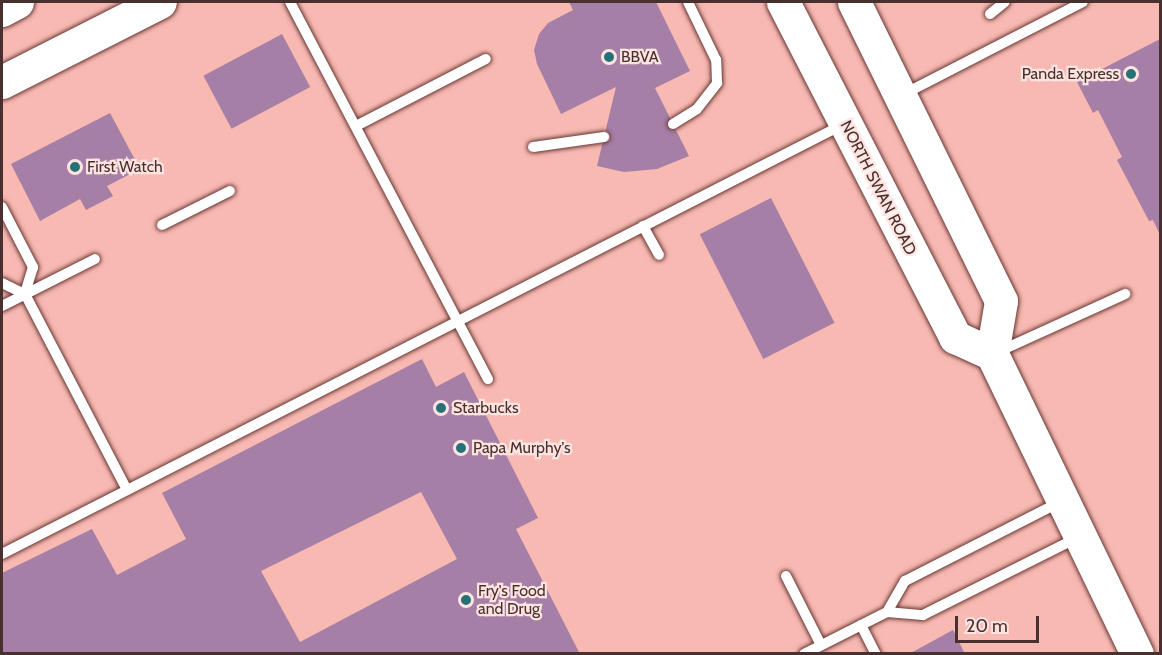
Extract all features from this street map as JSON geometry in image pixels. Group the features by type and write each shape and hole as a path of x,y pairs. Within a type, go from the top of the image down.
{"main road":[{"path":"2,10 17,2"},
{"path":"2,82 160,2"},
{"name":"NORTH SWAN ROAD","path":"783,2 955,337 992,354"},
{"path":"854,2 1001,301 992,354 1127,638 1137,654"}],"lane":[{"path":"290,2 488,379"},
{"path":"673,124 697,109 717,83 716,60 688,2"},
{"path":"990,14 1005,2"},
{"path":"901,96 1083,2"},
{"path":"356,126 486,59"},
{"path":"2,554 845,123"},
{"path":"533,147 604,137"},
{"path":"162,225 230,191"},
{"path":"2,207 33,267 26,294"},
{"path":"644,226 659,255"},
{"path":"2,306 95,259"},
{"path":"2,283 26,294 127,490"},
{"path":"992,354 1125,294"},
{"path":"887,612 905,581 1062,501"},
{"path":"804,654 887,612 923,615 1080,536"},
{"path":"786,576 821,645"},
{"path":"861,625 876,654"}],"building":[{"name":"BBVA","path":"569,2 656,2 690,71 655,88 689,156 657,169 624,172 597,166 616,87 561,114 537,64 534,50 539,34 548,23 573,10"},
{"path":"282,34 310,87 232,129 203,76"},
{"path":"1160,39 1160,235 1153,220 1149,221 1117,160 1122,157 1098,110 1093,113 1077,82"},
{"name":"First Watch","path":"110,113 140,169 107,186 113,196 86,210 80,199 40,221 11,164"},
{"path":"771,198 835,323 763,359 700,234"},
{"path":"422,359 436,387 464,372 538,518 516,529 580,654 2,654 2,573 92,529 117,575 186,539 162,493","holes":["421,492 457,559 300,642 261,571"]},
{"path":"953,630 965,654 909,654"}],"place":[{"name":"BBVA","path":"609,57"},
{"name":"Panda Express","path":"1131,74"},
{"name":"First Watch","path":"75,167"},
{"name":"Starbucks","path":"441,408"},
{"name":"Papa Murphy's","path":"461,448"},
{"name":"Fry's Food and Drug","path":"466,600"}]}
